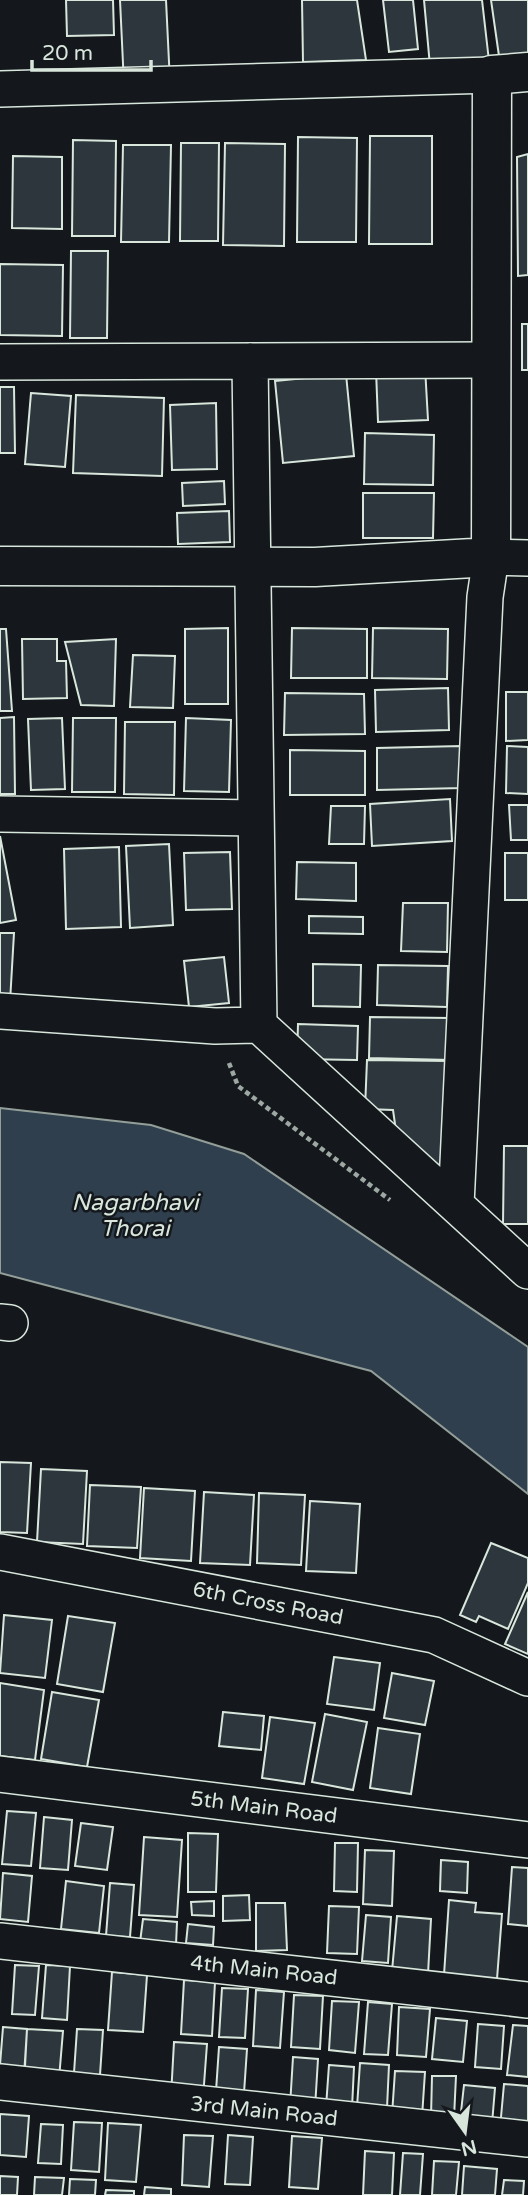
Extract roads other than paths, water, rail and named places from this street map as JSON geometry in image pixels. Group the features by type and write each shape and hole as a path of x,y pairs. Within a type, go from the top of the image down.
{"street":[{"path":"0,89 510,73 491,360 491,557 485,597 456,1205"},
{"path":"0,362 491,360"},
{"path":"250,361 259,1024"},
{"path":"0,566 315,567 491,557 528,558"},
{"path":"0,814 256,818"},
{"path":"0,1011 215,1026 259,1024 528,1271"},
{"name":"6th Cross Road","path":"0,1552 434,1635 528,1678"},
{"name":"5th Main Road","path":"0,1774 528,1840"},
{"name":"4th Main Road","path":"0,1941 528,2000"},
{"name":"3rd Main Road","path":"0,2082 528,2140"}],"water":[{"name":"Nagarbhavi Thorai","path":"0,1108 151,1125 244,1154 528,1347 528,1494 371,1371 0,1273"}]}
